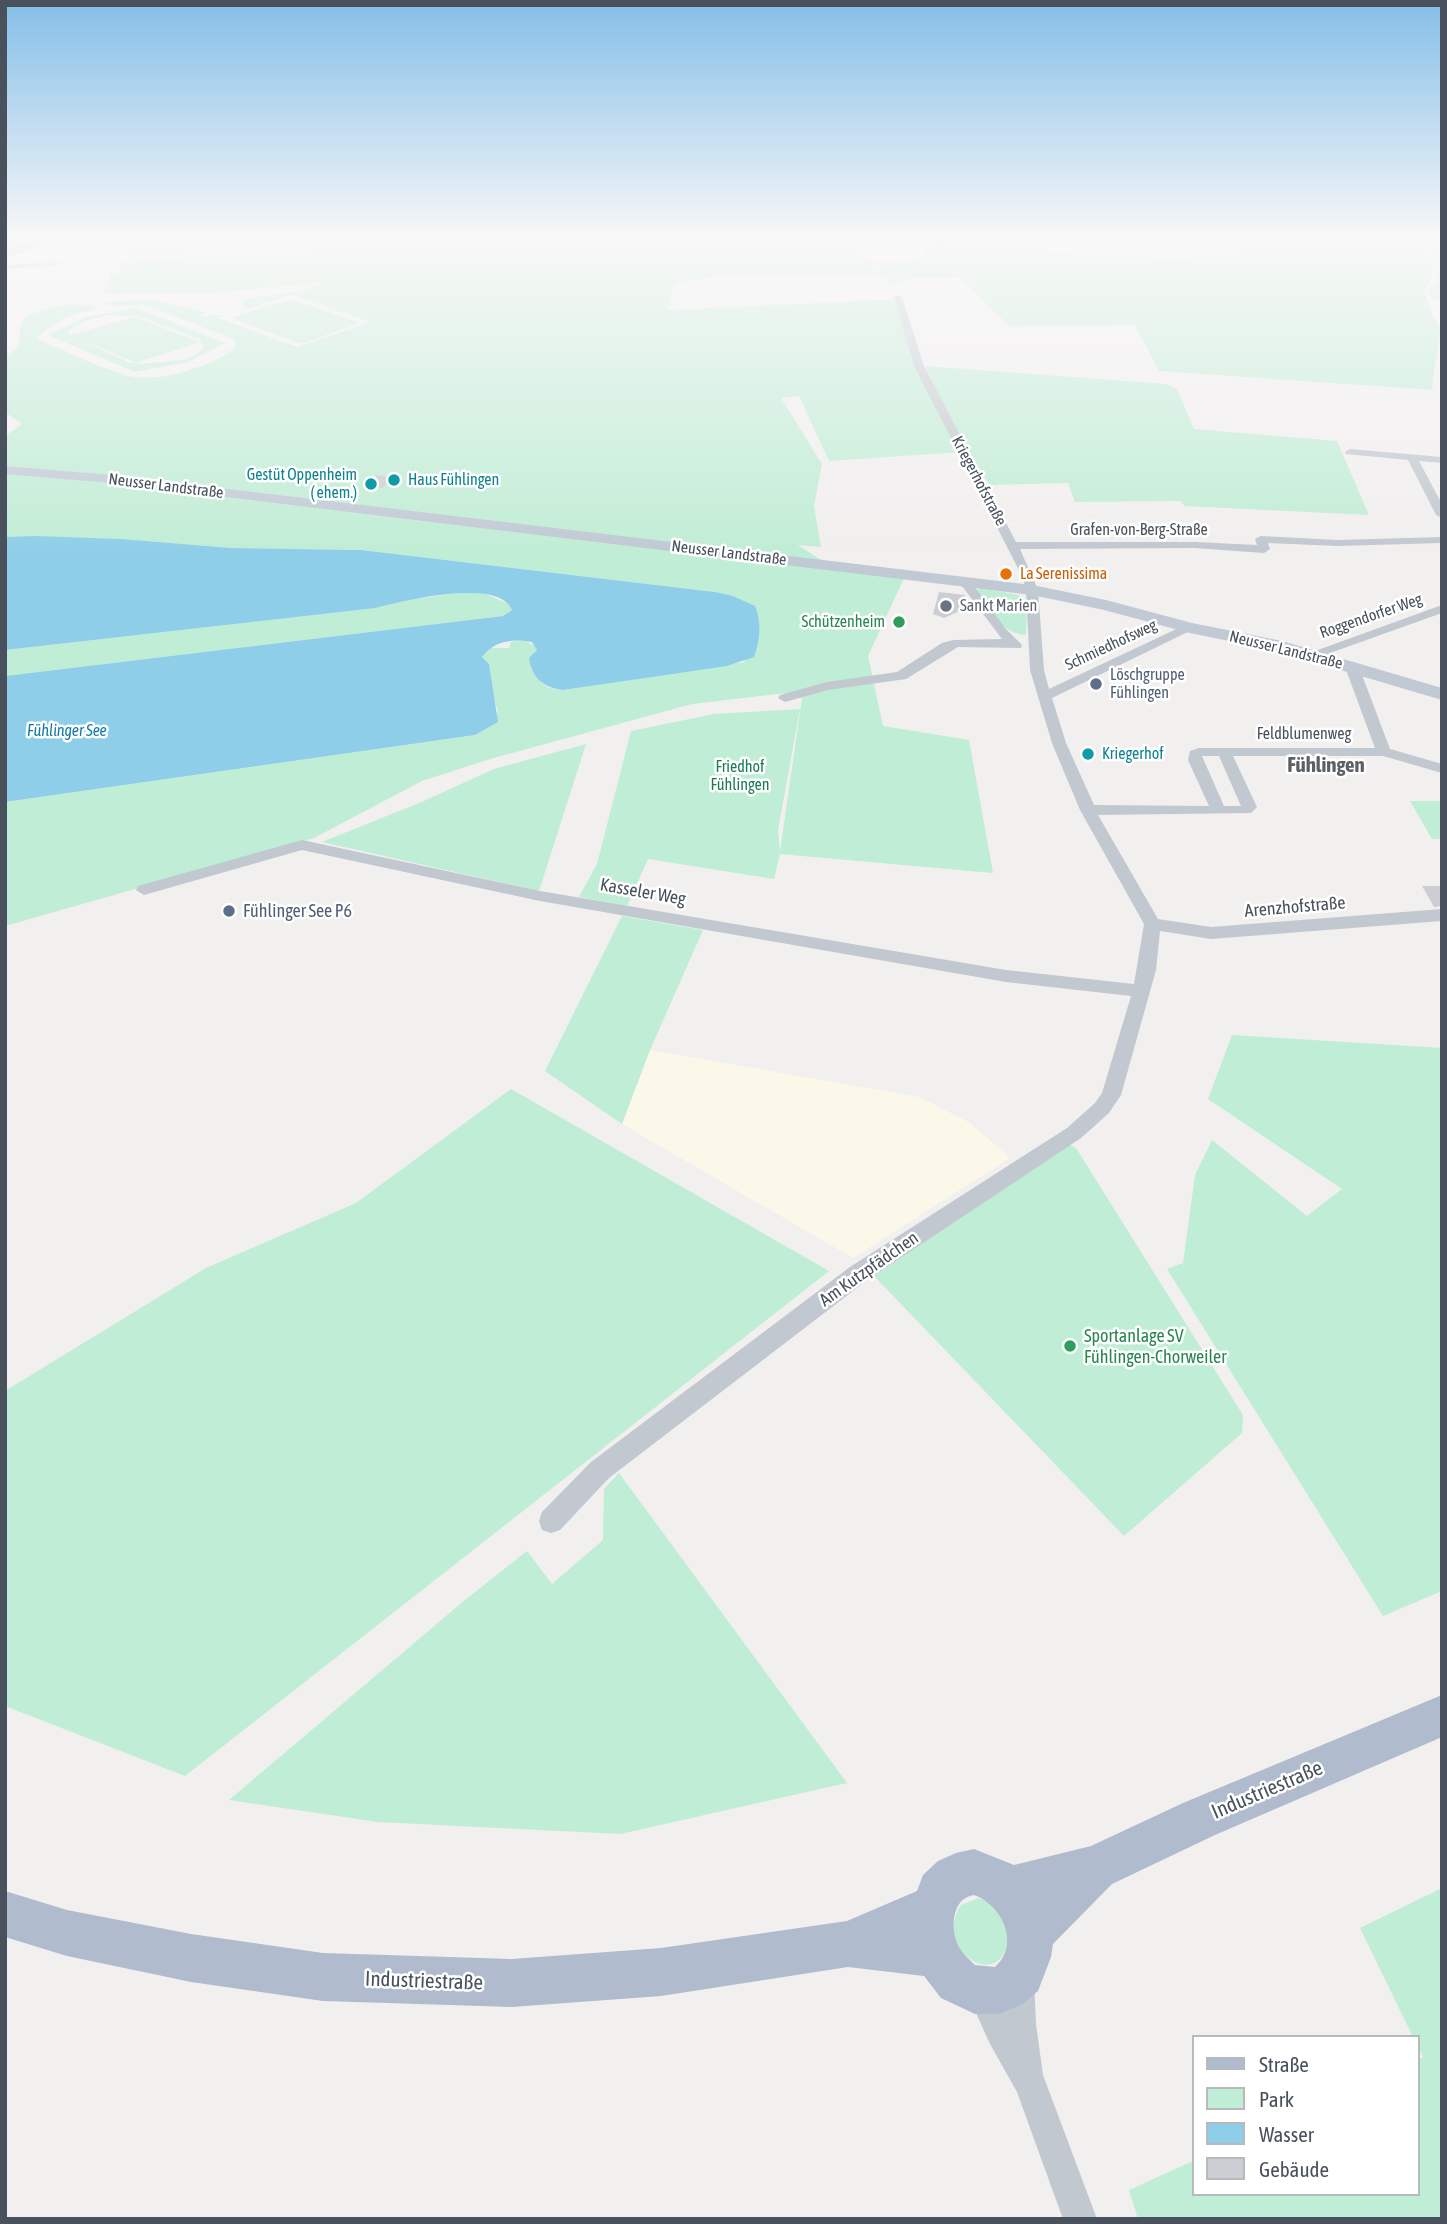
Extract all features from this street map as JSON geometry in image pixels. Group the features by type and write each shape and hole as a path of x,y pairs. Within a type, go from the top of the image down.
{"main road":[{"name":"Neusser Landstraße","path":"5,470 111,479 1032,590 1311,654 1442,694"},
{"name":"Industriestraße","path":"1011,1889 1095,1868 1199,1819 1442,1716"},
{"name":"Industriestraße","path":"1031,1933 1095,1868"},
{"path":"974,1871 993,1876 1011,1889 1024,1909 1031,1933 1029,1958 1001,1986 964,1987 948,1973 936,1954 931,1931 932,1908 941,1889 956,1876 974,1871"},
{"name":"Industriestraße","path":"5,1914 67,1933 191,1958 323,1977 512,1983 582,1980 747,1961 847,1944 932,1908"},
{"name":"Industriestraße","path":"847,1944 936,1954"}],"street":[{"name":"Kriegerhofstraße","path":"912,344 919,366 1014,546 1032,590 1037,670"},
{"path":"1350,452 1442,460"},
{"path":"1412,457 1442,515"},
{"name":"Grafen-von-Berg-Straße","path":"1014,546 1195,545 1341,552 1337,543 1442,540"},
{"name":"Kriegerhofstraße","path":"965,582 1000,631 1015,643 1037,670 1047,695 1059,743 1088,810 1152,924"},
{"name":"Roggendorfer Weg","path":"1311,654 1442,610"},
{"name":"Schmiedhofsweg","path":"1047,695 1190,628"},
{"path":"785,698 827,686 901,676 947,646 958,643 1015,643"},
{"name":"Feldblumenweg","path":"1352,667 1384,752"},
{"path":"1088,810 1246,810 1250,807 1224,752"},
{"name":"Feldblumenweg","path":"1219,811 1195,760 1195,754 1384,752 1442,769"},
{"name":"Kasseler Weg","path":"144,890 302,845 540,896 1006,976 1141,991"},
{"name":"Arenzhofstraße","path":"1152,924 1211,933 1442,915"},
{"path":"1141,991 1147,970 1152,924"},
{"name":"Am Kutzpfädchen","path":"551,1521 600,1470 851,1279 1006,1175 1074,1133 1102,1108 1118,1075 1141,991"},
{"path":"1001,1986 1001,2033 1030,2083 1080,2219"}],"shaded area":[{"path":"650,1050 919,1097 970,1123 1010,1158 853,1258 622,1124"}],"green space":[{"name":"Friedhof Fühlingen","path":"19,344 48,344 93,364 139,378 153,378 199,367 225,355 235,348 235,344 288,344 297,347 307,344 910,344 963,452 829,461 799,396 781,398 822,464 814,506 821,547 798,545 832,567 906,574 868,656 883,726 969,740 993,873 780,854 774,879 648,859 627,906 579,897 597,864 631,731 714,714 800,709 778,830 780,851 803,691 692,704 490,759 422,781 314,838 5,926 5,802 475,735 498,712 482,657 491,648 509,648 511,642 522,640 536,646 542,683 549,688 563,690 745,662 715,592 361,550 231,548 122,539 5,537 5,436 22,424 5,412 5,357"},
{"path":"69,344 90,344 128,362 140,364 182,360 197,354 204,347 202,344 223,344 188,362 135,372"},
{"path":"91,344 195,344 136,363"},
{"path":"1145,344 1439,344 1433,390 1159,371"},
{"path":"925,366 1167,384 1177,389 1194,429 1337,441 1369,515 1184,506 1181,501 1075,502 1068,483 989,485 943,407"},
{"path":"981,588 1019,595 1024,605 1027,605 1026,635 1009,630 997,620 977,590"},
{"path":"466,592 485,594 509,604 512,610 503,616 5,676 5,650 376,608 400,601"},
{"path":"586,744 539,891 322,842 424,801 494,769"},
{"path":"1410,801 1442,801 1442,839 1432,839"},
{"path":"622,916 703,930 650,1050 622,1124 545,1071"},
{"path":"1232,1035 1442,1048 1442,1591 1383,1616 1167,1269 1183,1263 1195,1175 1212,1140 1307,1216 1342,1189 1208,1099"},
{"path":"511,1089 829,1271 185,1776 5,1706 5,1391 206,1268 356,1203"},
{"name":"Sportanlage SV Fühlingen-Chorweiler","path":"1068,1144 1076,1148 1243,1415 1242,1433 1124,1536 874,1276"},
{"path":"619,1473 847,1783 620,1834 378,1822 229,1800 465,1600 527,1551 552,1584 603,1540 604,1489"},
{"path":"1442,1888 1442,2219 1138,2219 1129,2190 1192,2161 1192,2196 1419,2196 1419,2059 1423,2057 1419,2048 1419,2035 1412,2035 1360,1928"},
{"path":"978,1898 995,1907 1007,1931 1007,1945 1001,1958 991,1964 980,1964 969,1958 960,1949 955,1936 954,1921 961,1905"}],"water":[{"name":"Fühlinger See","path":"5,537 122,539 231,548 361,550 715,592 733,596 755,606 759,618 759,638 754,657 727,666 563,690 550,687 536,676 529,658 537,650 532,642 504,642 492,647 482,657 489,664 498,722 475,735 5,802 5,676 503,616 512,610 503,600 489,595 449,594 376,608 5,650"}],"building":[{"path":"376,475 394,477 382,488 364,486"},
{"name":"Sankt Marien","path":"939,592 965,595 962,610 944,618 933,614"},
{"path":"1422,886 1442,886 1442,906 1434,907"}],"place":[{"name":"Haus Fühlingen","path":"394,480"},
{"name":"Gestüt Oppenheim ( ehem.)","path":"371,484"},
{"name":"La Serenissima","path":"1006,574"},
{"name":"Sankt Marien","path":"946,606"},
{"name":"Schützenheim","path":"899,622"},
{"name":"Löschgruppe Fühlingen","path":"1096,684"},
{"name":"Kriegerhof","path":"1088,754"},
{"name":"Fühlinger See P6","path":"229,911"},
{"name":"Sportanlage SV Fühlingen-Chorweiler","path":"1070,1346"}],"district":[{"name":"Fühlingen","path":"1326,765"}]}
